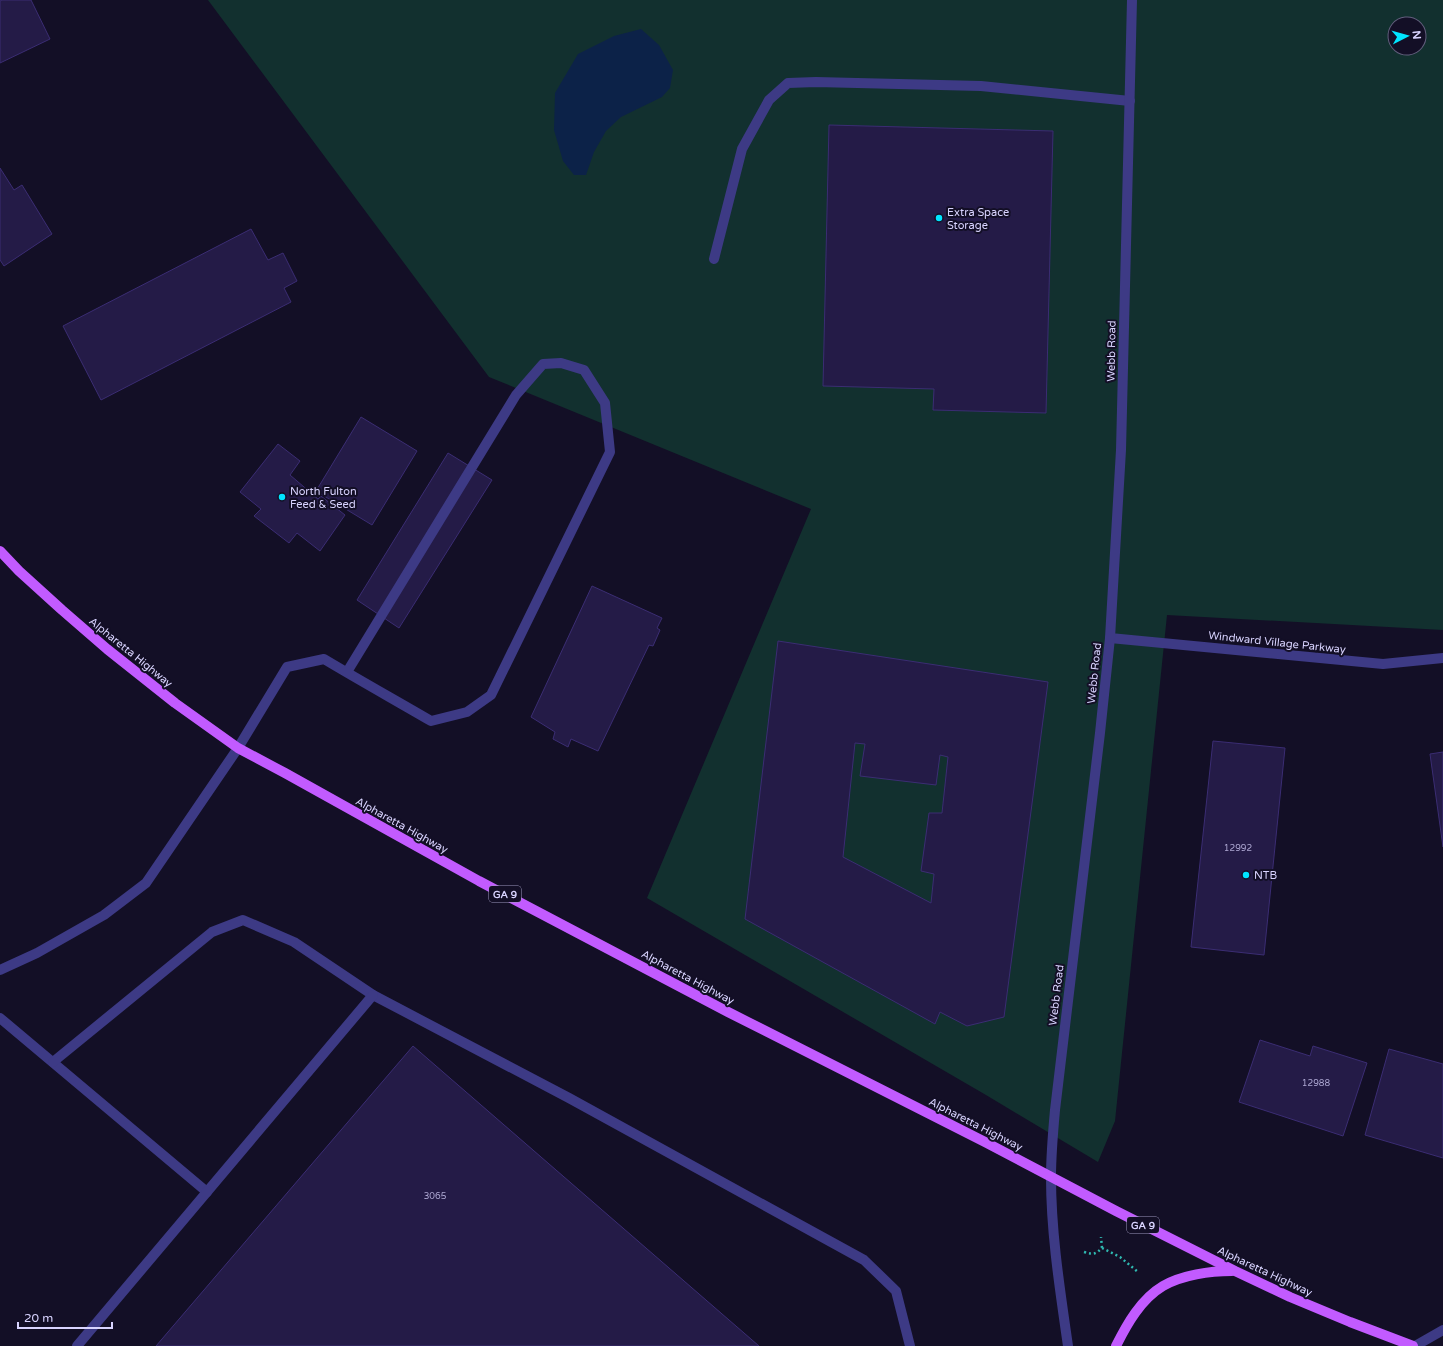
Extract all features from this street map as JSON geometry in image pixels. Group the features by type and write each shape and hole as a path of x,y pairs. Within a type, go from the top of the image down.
{"main road":[{"name":"Alpharetta Highway","path":"0,550 19,571 108,650 238,748 486,884 728,1012 986,1142 1235,1271 1350,1322 1414,1346"},
{"path":"1116,1346 1128,1324 1145,1302 1163,1286 1188,1277 1214,1271 1235,1271"}],"street":[{"name":"Webb Road","path":"1068,1346 1058,1270 1051,1177 1055,1110 1110,638 1121,450 1132,0"},
{"path":"714,259 742,149 769,100 788,83 816,82 981,86 1130,101"},
{"path":"0,970 37,953 104,915 146,883 238,748 287,667 324,659 431,721 467,712 491,695 610,452 605,403 584,370 561,363 543,364 516,395 347,672"},
{"name":"Windward Village Parkway","path":"1110,638 1383,664 1443,658"},
{"path":"52,1062 212,932 243,920 294,942 373,995 568,1098 864,1260 896,1291 910,1346"},
{"path":"77,1346 373,995"},
{"path":"0,1018 207,1192"},
{"path":"1414,1346 1443,1330"}],"path":[{"path":"1100,1237 1102,1248"},
{"path":"1084,1252 1096,1254 1102,1248"},
{"path":"1102,1248 1120,1257 1138,1272"}],"green space":[{"path":"208,0 1443,0 1443,630 1167,615 1115,1121 1098,1162 986,1095 647,898 811,509 489,377"}],"water":[{"path":"641,29 659,45 673,70 670,88 662,97 621,117 606,131 594,152 586,175 574,175 563,161 554,130 555,93 578,54 614,36"}],"building":[{"path":"31,0 50,39 0,63 0,1"},
{"name":"Extra Space Storage","path":"829,125 1053,131 1046,413 933,410 934,389 823,386"},
{"path":"0,168 14,190 22,185 52,234 4,266 0,260"},
{"path":"251,229 268,260 283,253 297,281 284,288 291,302 101,400 63,326"},
{"path":"361,417 417,451 372,525 316,491"},
{"name":"North Fulton Feed & Seed","path":"278,444 300,461 290,475 318,499 321,496 345,515 320,551 297,533 289,543 254,516 261,509 240,492"},
{"path":"448,453 492,480 399,628 357,600"},
{"path":"592,586 662,618 657,628 660,630 653,646 649,645 598,751 571,739 568,747 553,739 555,732 531,717"},
{"path":"778,641 1048,682 1004,1017 967,1026 940,1012 935,1024 745,919","holes":["855,743 865,744 860,776 936,785 940,755 948,757 942,813 929,813 921,871 934,874 931,903 843,857"]},
{"path":"1213,741 1285,748 1264,955 1191,947"},
{"path":"1443,752 1443,847 1430,754"},
{"path":"1260,1040 1310,1056 1313,1046 1367,1063 1343,1136 1239,1102"},
{"path":"413,1046 759,1346 156,1346"},
{"path":"1389,1049 1443,1064 1443,1158 1365,1135"}],"place":[{"name":"Extra Space Storage","path":"939,218"},
{"name":"North Fulton Feed & Seed","path":"282,497"},
{"name":"NTB","path":"1246,875"}]}
